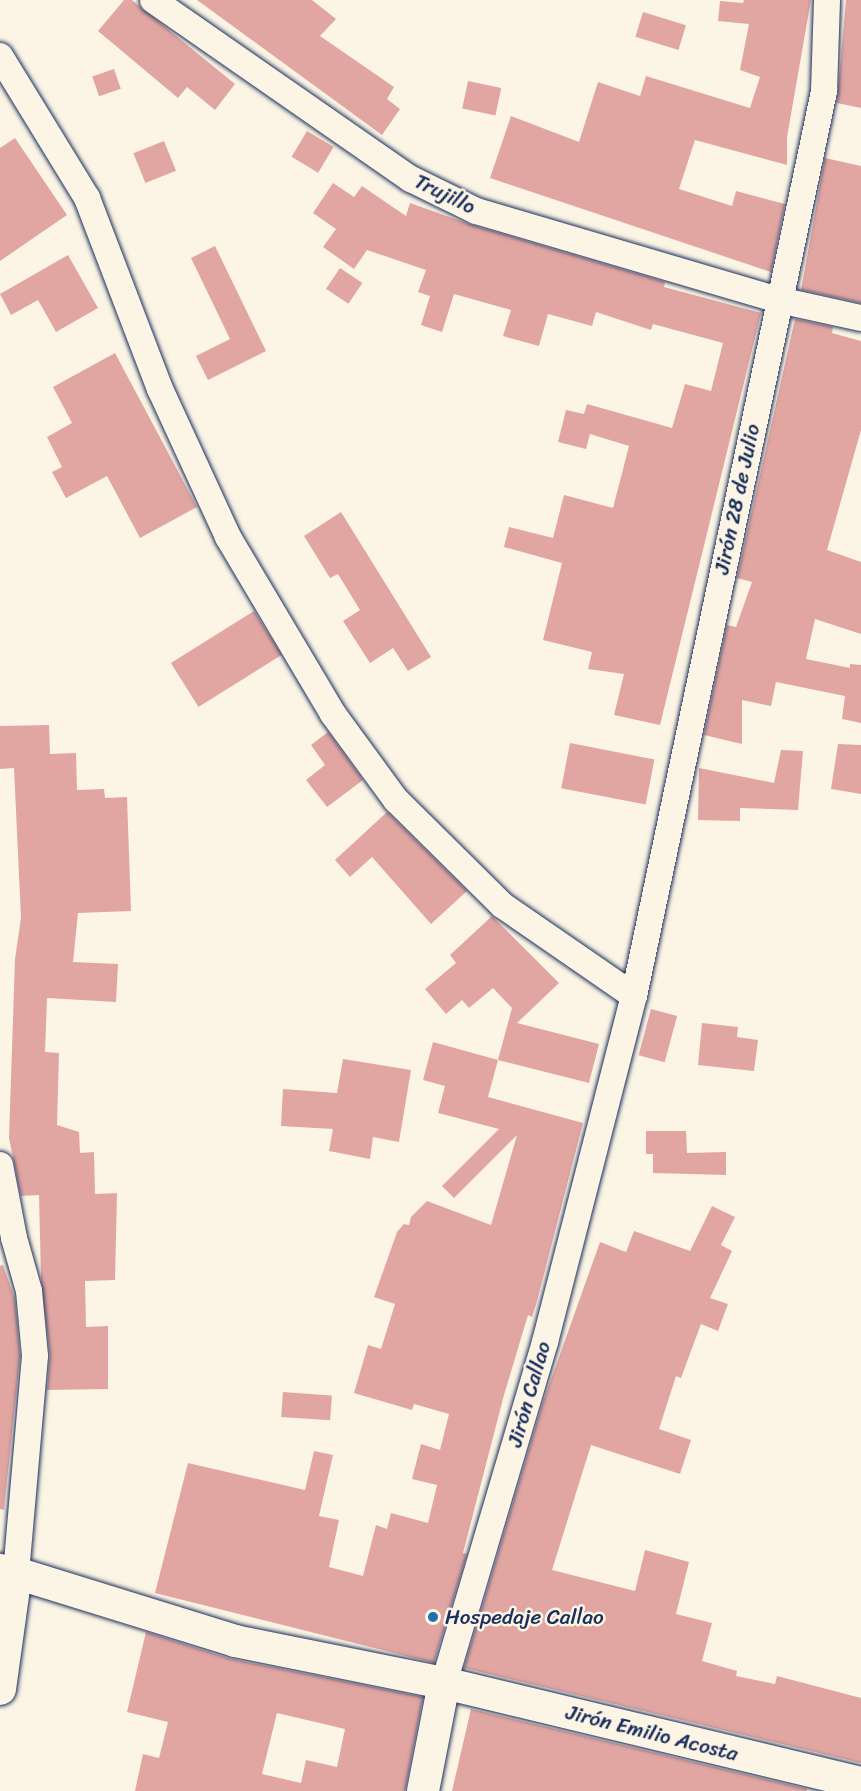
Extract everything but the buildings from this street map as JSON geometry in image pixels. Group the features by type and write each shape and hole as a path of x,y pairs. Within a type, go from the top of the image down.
{"street":[{"name":"Trujillo","path":"153,0 411,179 476,211 780,300 861,318"},
{"name":"Jirón 28 de Julio","path":"633,996 824,91 826,0"},
{"path":"0,56 87,198 160,388 228,537 333,714 396,800 502,905 633,996"},
{"name":"Jirón Callao","path":"423,1791 444,1683 545,1342 633,996"},
{"path":"0,1165 14,1238 29,1291 35,1356 8,1570 0,1689"},
{"name":"Jirón Emilio Acosta","path":"8,1570 235,1641 444,1683 861,1783"}],"place":[{"name":"Hospedaje Callao","path":"433,1617"}]}
